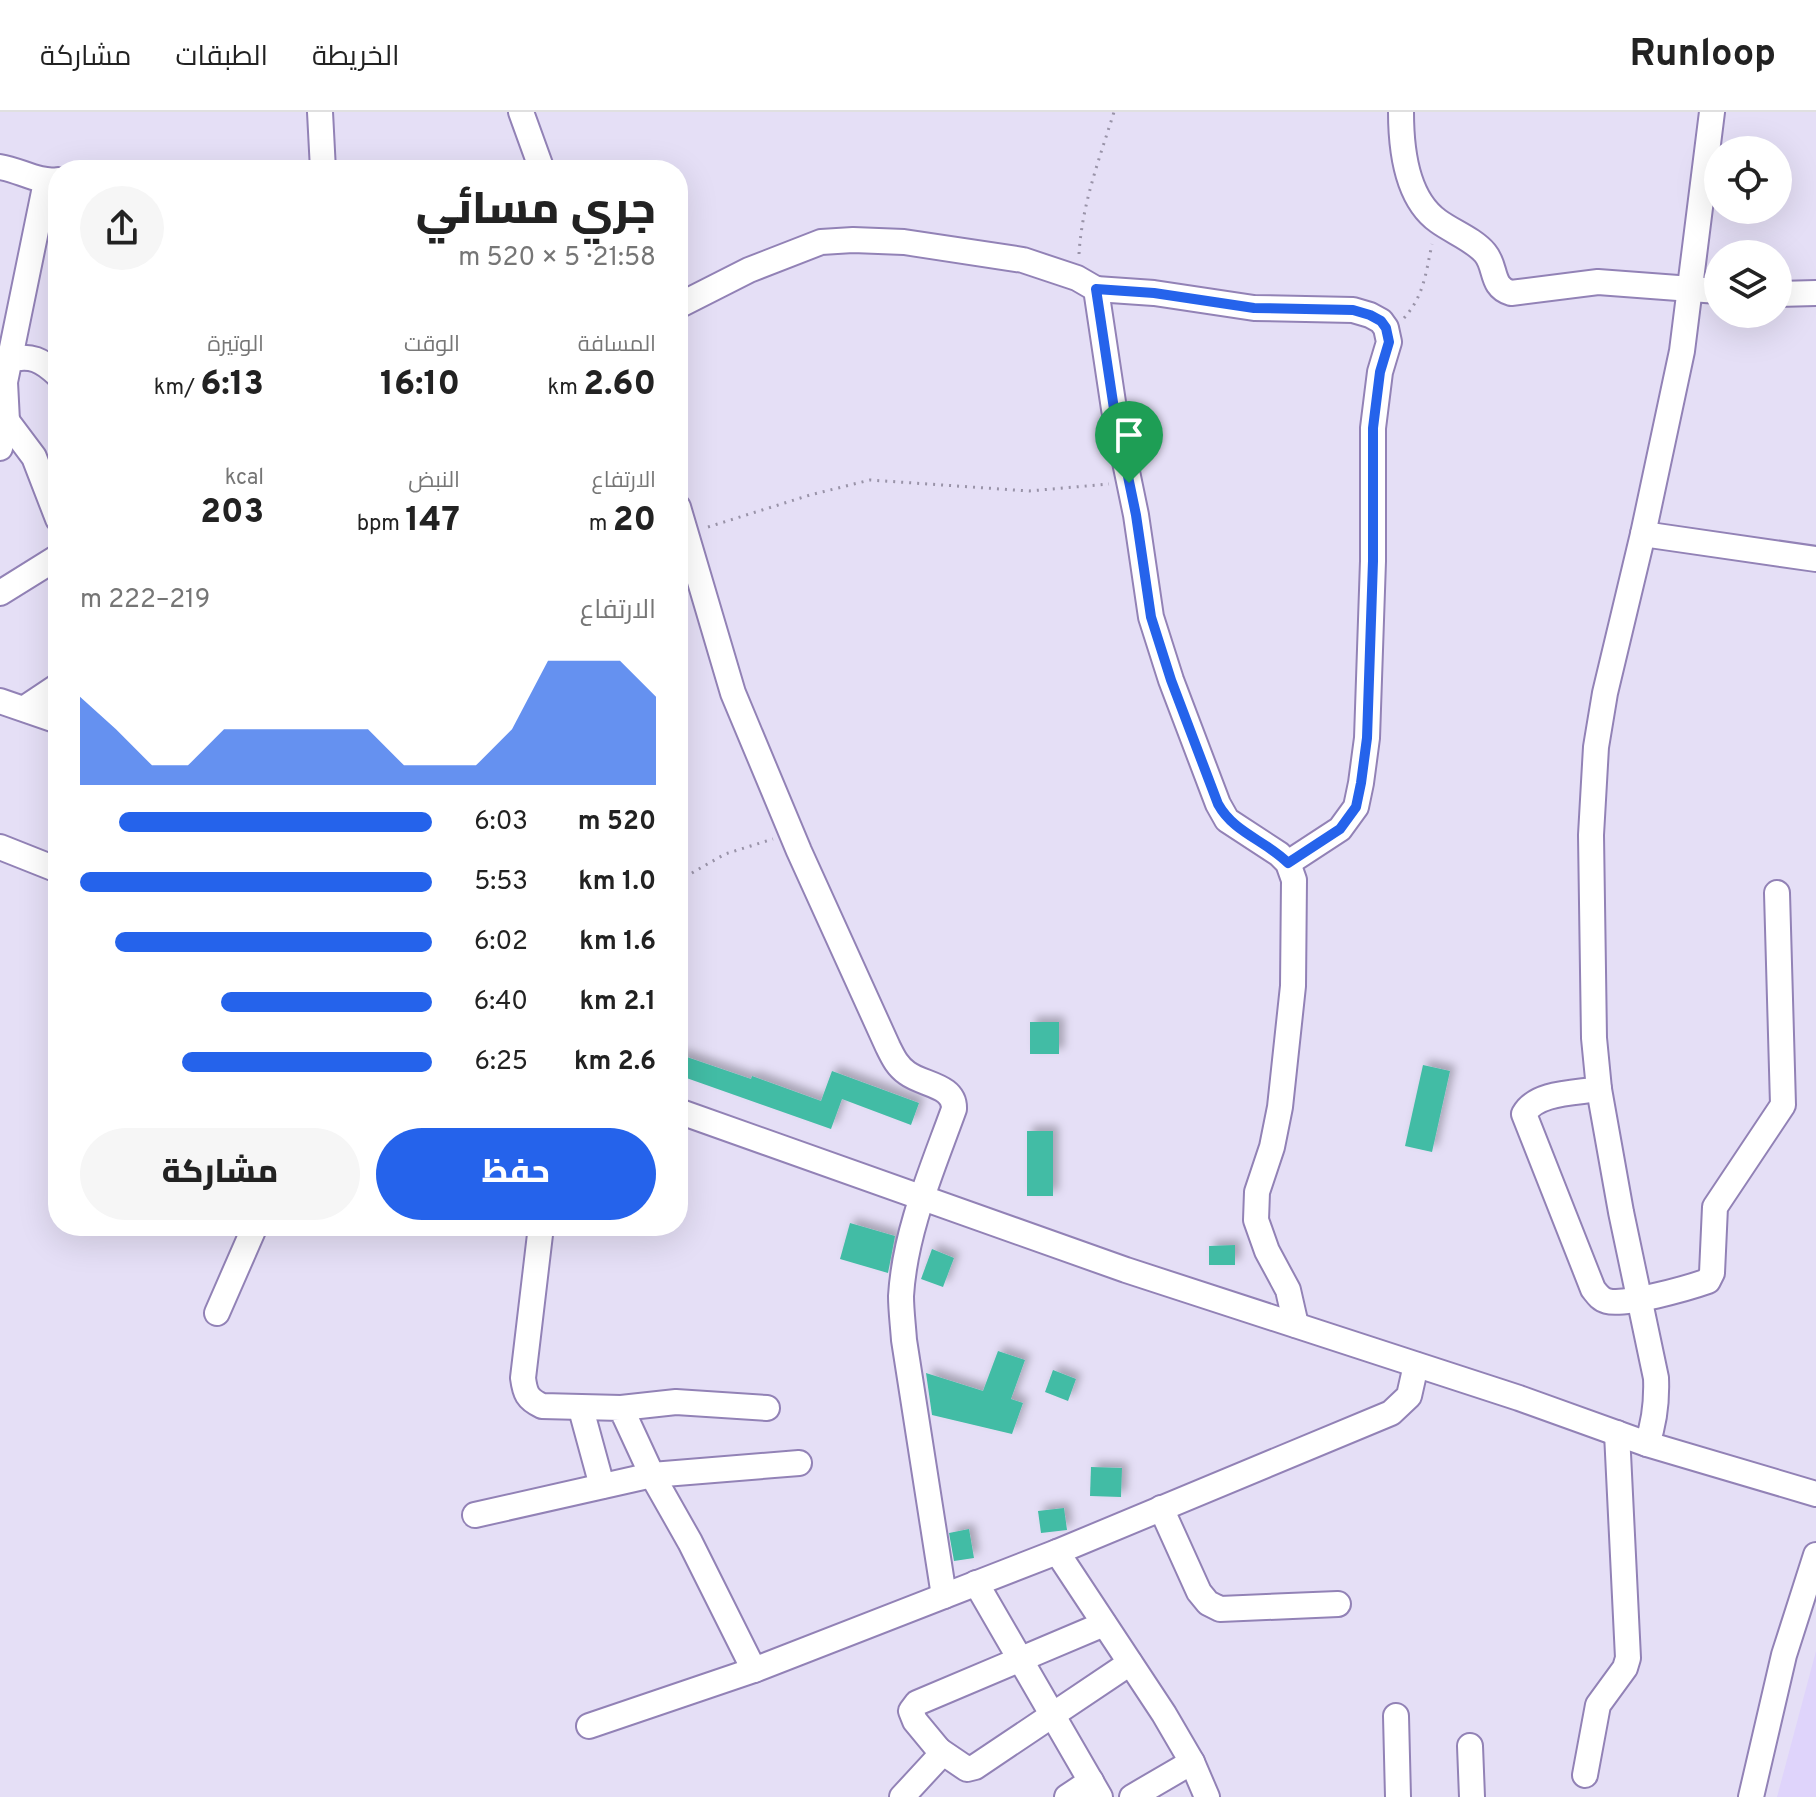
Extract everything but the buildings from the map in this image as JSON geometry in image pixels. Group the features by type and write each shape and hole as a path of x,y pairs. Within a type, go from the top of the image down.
{"street":[{"path":"320,112 322,160"},
{"path":"521,112 538,160"},
{"path":"1401,112 1409,178 1418,196 1436,220 1471,241 1487,255 1498,286 1504,291 1511,293 1598,282 1704,290"},
{"path":"1647,1444 1657,1404 1656,1378 1621,1212 1599,1089 1594,1038 1591,835 1596,747 1605,693 1682,351 1712,112"},
{"path":"0,167 48,180"},
{"path":"0,448 7,421 5,374 48,197"},
{"path":"688,301 749,270 821,242 904,242 1023,260 1087,284 1254,308 1353,310 1381,321 1389,342 1380,372 1373,428 1367,738 1361,783 1356,807 1340,829 1288,863"},
{"path":"1087,284 1129,483 1151,617 1171,680 1218,804 1227,820 1288,863 1294,880 1293,986 1280,1107 1272,1147 1257,1192 1256,1220 1267,1251 1288,1290 1296,1325"},
{"path":"1792,294 1816,293"},
{"path":"5,374 25,355 48,367"},
{"path":"7,421 34,457 48,493"},
{"path":"1643,534 1816,559"},
{"path":"688,544 733,693 791,833 894,1061 907,1073 949,1092 954,1101 954,1109 921,1198 907,1255 901,1297 904,1340 944,1596"},
{"path":"0,593 48,563"},
{"path":"25,708 48,693"},
{"path":"0,701 48,717"},
{"path":"0,847 48,866"},
{"path":"1599,1089 1539,1100 1529,1105 1524,1114 1593,1289 1600,1298 1610,1302 1641,1298 1708,1281 1712,1273 1715,1207 1783,1105 1777,893"},
{"path":"688,1115 1126,1270 1647,1444 1816,1494"},
{"path":"217,1313 251,1236"},
{"path":"540,1236 523,1378 525,1394 532,1401 542,1406 581,1409 676,1402 767,1408"},
{"path":"589,1726 754,1670 1057,1552 1391,1413 1409,1396 1416,1365"},
{"path":"621,1408 652,1475 690,1542 754,1670"},
{"path":"581,1409 602,1486"},
{"path":"1585,1775 1598,1705 1625,1668 1628,1658 1617,1433"},
{"path":"475,1515 652,1475 799,1463"},
{"path":"1161,1508 1199,1592 1208,1603 1220,1609 1338,1604"},
{"path":"1057,1552 1192,1762 1207,1797"},
{"path":"1751,1797 1784,1655 1816,1555"},
{"path":"976,1583 1096,1789 1067,1797"},
{"path":"1104,1624 917,1703 911,1711 915,1721 939,1750 967,1769 975,1767 1130,1663"},
{"path":"1396,1716 1398,1797"},
{"path":"1470,1746 1472,1797"},
{"path":"902,1797 938,1758 939,1750"},
{"path":"1132,1797 1192,1762"}],"path":[{"path":"1087,284 1081,221 1114,112"},
{"path":"1387,334 1415,305 1423,288 1436,220"},
{"path":"688,533 870,480 1029,491 1129,483"},
{"path":"688,875 725,854 791,833"}],"shaded area":[{"path":"1816,1651 1816,1797 1777,1797"}],"route":[{"path":"1096,289 1154,293 1254,308 1353,310 1381,321 1386,328 1389,342 1380,372 1373,428 1373,561 1367,738 1361,783 1356,807 1340,829 1288,863 1227,820 1218,804 1171,680 1151,617 1129,483 1096,289"}]}
